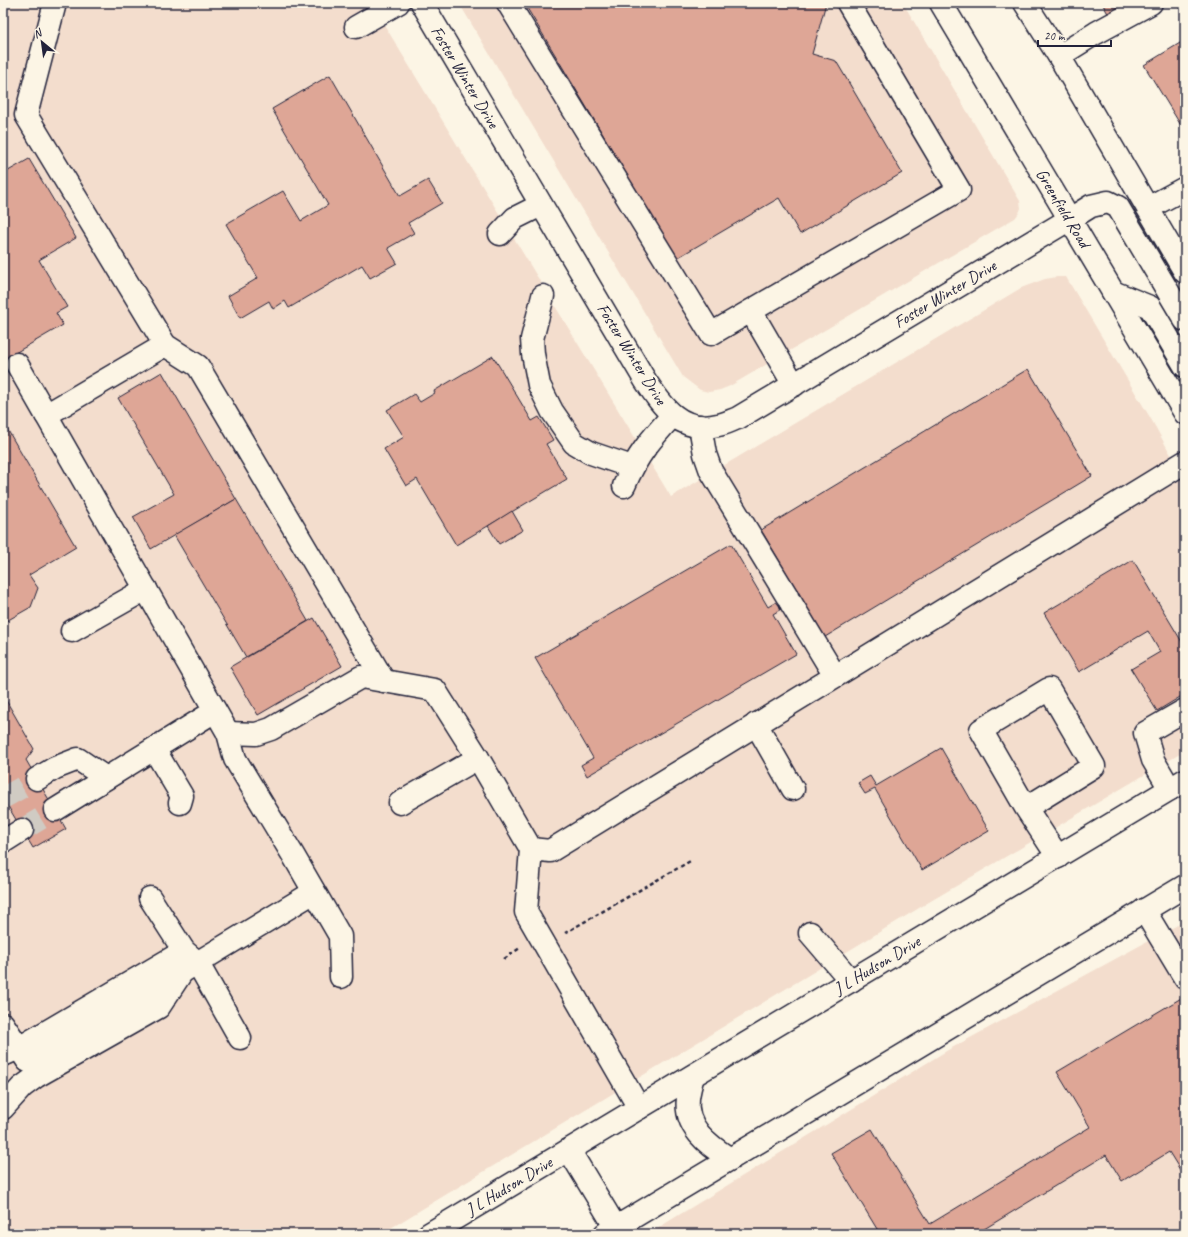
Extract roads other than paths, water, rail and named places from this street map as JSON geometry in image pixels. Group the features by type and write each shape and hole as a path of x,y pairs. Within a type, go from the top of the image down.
{"street":[{"path":"55,3 26,115 165,345 198,366 384,681"},
{"path":"356,27 398,3"},
{"name":"Foster Winter Drive","path":"422,3 649,386 665,409 685,423 700,426 717,426 738,418 1091,206 1108,202 1118,207 1185,320"},
{"path":"508,3 712,334 959,190 848,3"},
{"name":"Greenfield Road","path":"941,3 1185,413"},
{"path":"1025,3 1059,56 1185,272"},
{"path":"1059,56 1096,33 1151,3"},
{"path":"1148,208 1185,188"},
{"path":"500,234 515,218 541,205"},
{"path":"1113,292 1150,307 1185,366"},
{"path":"543,296 532,339 533,354 539,385 552,411 574,443 628,476 648,442 673,415"},
{"path":"751,311 794,385"},
{"path":"46,415 165,345"},
{"path":"17,364 228,733 235,759 340,936 341,977"},
{"path":"700,426 705,454 711,471 835,676"},
{"path":"531,849 550,851 1185,462"},
{"path":"72,631 146,589"},
{"path":"228,733 256,734 271,729 361,677 435,690 482,763 531,849 526,912 639,1108"},
{"path":"1026,808 1094,766 1050,690 981,730 1026,808 1058,857"},
{"path":"1178,784 1153,760 1145,733 1185,710"},
{"path":"55,810 215,711"},
{"path":"756,724 793,789"},
{"path":"154,749 182,796 180,803"},
{"path":"37,779 55,768 78,759 106,778"},
{"path":"403,808 482,763"},
{"name":"J L Hudson Drive","path":"432,1233 850,980 1178,784"},
{"path":"3,842 22,830"},
{"name":"J L Hudson Drive","path":"569,1150 611,1231 1185,886"},
{"path":"22,1060 188,962 314,892"},
{"path":"150,898 188,962 240,1038"},
{"path":"1144,910 1185,978"},
{"path":"810,933 850,980"},
{"path":"22,1060 159,1007 188,962"},
{"path":"3,1024 22,1060 22,1086 3,1108"},
{"path":"693,1076 688,1099 689,1118 709,1145 730,1159"}],"tunnel":[{"path":"3,798 37,779"},
{"path":"22,830 55,810"}]}
